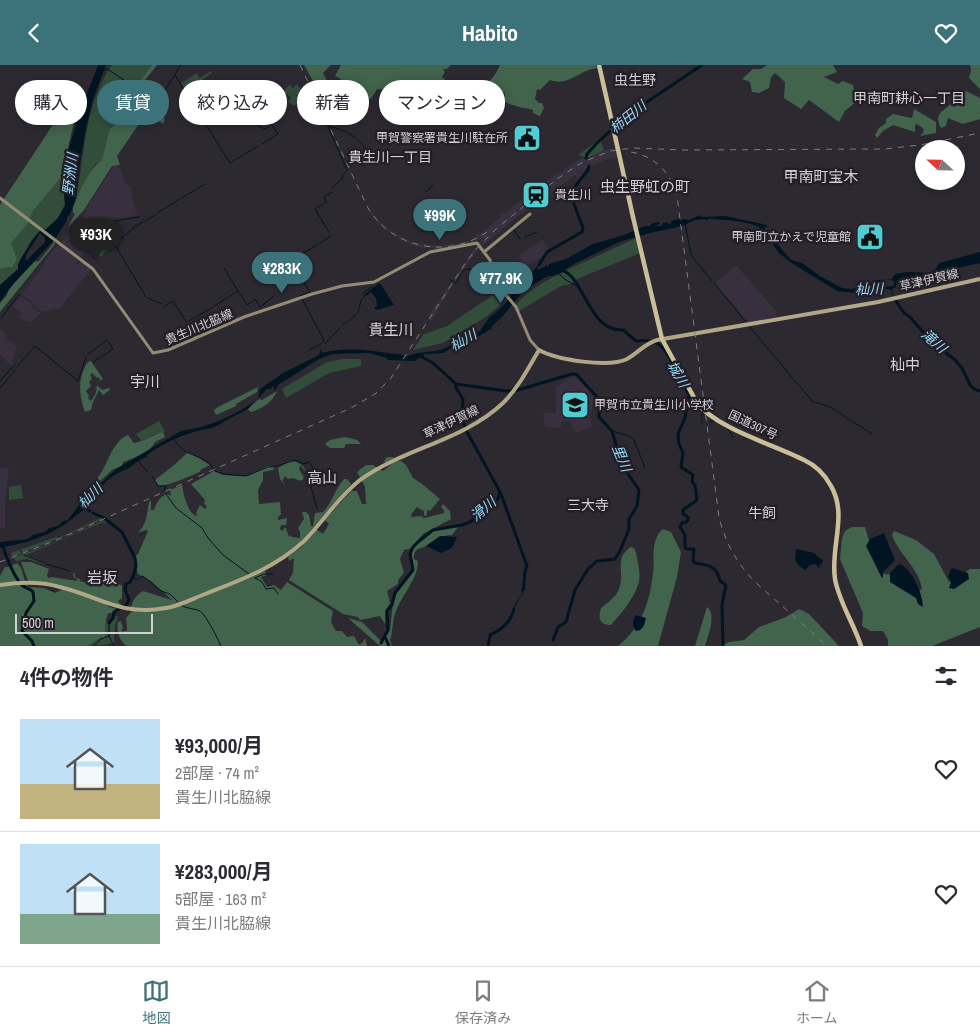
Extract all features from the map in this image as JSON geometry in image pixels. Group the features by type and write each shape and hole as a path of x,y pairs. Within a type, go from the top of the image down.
{"highway":[{"name":"国道307号","path":"599,65 662,339 697,403 704,410 729,426 805,460 827,479 839,507 834,557 835,579 861,646"}],"main road":[{"name":"貴生川北脇線","path":"0,198 93,269 152,353 155,354 244,317 298,298 330,288 374,282 433,251 477,243 484,252"},
{"path":"530,214 484,252 491,264 496,283 518,312 530,340 539,351"},
{"name":"草津伊賀線","path":"0,585 29,582 61,587 111,606 130,609 148,610 170,607 240,581 268,568 304,541 345,493 360,481 391,461 465,429 490,414 512,393 539,351 560,359 612,363 628,358 652,341 897,298 980,279"}],"shaded area":[{"path":"616,148 618,158 605,160 591,166 590,169 590,166 588,166 579,179 575,175 548,196 543,203 541,197 481,247 478,243 483,237 476,241 474,237 487,229 501,217 499,215 503,212 505,214 539,184 585,156 587,158 604,150"},
{"path":"114,165 120,167 125,182 131,187 133,203 138,215 117,218 106,223 80,257 61,242 88,211 86,209"},
{"path":"370,210 390,231 412,242 439,246 462,243 473,239 475,242 438,249 417,247 383,228 368,211"},
{"path":"542,240 548,249 542,257 525,267 519,255"},
{"path":"58,245 79,260 77,265 81,261 91,269 60,308 42,312 22,293"},
{"path":"477,245 479,248 455,282 432,320 429,320 428,317"},
{"path":"736,265 776,311 776,317 748,322 715,283"},
{"path":"20,296 30,302 33,308 41,313 30,323 19,318 22,313 12,306"},
{"path":"0,329 5,333 5,338 17,346 12,361 15,364 12,366 0,355"},
{"name":"甲賀市立貴生川小学校","path":"572,376 580,381 594,397 590,417 592,427 578,432 574,431 570,421 561,422 561,428 545,427 543,413 556,413 556,387"},
{"path":"0,468 8,468 9,471 5,501 5,528 0,528"}],"green space":[{"path":"112,65 152,65 140,80 103,80"},
{"path":"152,65 157,65 145,80 140,80"},
{"path":"304,65 331,65 323,73 326,80 312,80"},
{"path":"341,65 451,65 447,69 443,69 445,72 442,77 445,80 379,80 379,89 377,89 371,99 369,98 369,80 340,80 335,76"},
{"path":"500,65 596,65 597,68 568,80 557,82 550,80 540,90 537,89 535,99 542,103 544,108 540,116 533,113 533,110 514,106 505,102 505,80 490,80"},
{"path":"767,65 833,65 837,72 824,77 838,84 843,81 853,85 855,97 858,100 845,111 839,122 809,100 801,109 784,98 785,82 775,73 771,77 769,88 759,93 752,92 750,82 742,79 753,69 761,69"},
{"path":"970,65 980,65 980,89 969,78"},
{"path":"211,71 212,73 202,80 186,80 197,73 200,78"},
{"path":"297,84 297,104 294,106 288,102 291,97 287,94 289,85 293,88"},
{"path":"962,89 980,98 980,119 963,124 948,118 946,126 941,128 938,119 939,115 953,102"},
{"path":"97,95 97,125 116,125 102,160 95,164 76,200 87,130"},
{"path":"914,109 936,122 936,133 920,136 924,129 917,124 915,125 915,132 893,125 883,131 877,138 875,135 879,128 886,123 886,119 893,114 912,118"},
{"path":"73,125 64,174 33,211 27,225 11,243 17,259 12,268 0,269 0,205 52,126"},
{"path":"115,125 138,125 117,156 120,165 112,166 84,210 68,227 75,214 73,213 73,208 78,195 92,169 102,160 110,129"},
{"path":"600,139 604,150 587,158 578,155"},
{"path":"64,174 65,205 58,218 46,229 38,232 20,259 18,269 0,285 0,269 8,267 17,259 10,243 27,225 33,211"},
{"path":"111,230 106,239 107,250 101,257 96,254 94,255 97,251 91,246 96,241 100,244"},
{"path":"636,238 640,253 577,279 570,284 561,286 519,311 516,305 527,293 567,270"},
{"path":"55,241 55,244 0,312 0,303 7,295 8,290 34,262 39,261"},
{"path":"493,295 500,305 487,316 443,343 413,350 424,334 447,326"},
{"path":"343,359 361,359 361,366 329,373 286,398 282,389 327,362"},
{"path":"91,361 103,379 100,381 99,377 97,378 92,373 90,375 92,379 89,382 91,386 86,391 89,396 88,398 91,401 97,389 95,388 98,386 102,390 109,388 110,390 103,395 99,390 91,410 85,412 80,387 84,368"},
{"path":"258,387 257,392 236,404 236,406 216,415 214,410 218,407"},
{"path":"277,391 273,399 263,407 251,412 247,409 259,399 262,400"},
{"path":"159,421 165,432 155,434 142,441 136,434"},
{"path":"163,432 165,437 155,442 146,452 123,462 122,466 112,470 98,483 94,482 99,477 117,443 122,438 128,435 134,443"},
{"path":"345,437 357,440 361,444 346,444 344,448 330,448 325,444 330,440"},
{"path":"187,453 196,456 210,465 179,481 167,485 158,485 155,480"},
{"path":"387,457 393,457 396,461 401,461 406,465 413,478 440,499 430,511 427,510 427,515 424,516 424,511 417,507 411,517 421,516 424,518 444,513 441,507 443,504 450,511 451,519 423,534 416,542 432,530 459,526 452,535 441,537 416,551 414,559 418,561 415,575 401,600 393,620 390,640 392,646 380,646 348,618 362,622 382,642 390,630 394,594 412,572 412,547 404,550 400,559 404,573 398,580 398,584 387,591 390,603 385,611 385,624 380,616 360,620 358,617 343,614 289,580 293,573 294,558 289,561 288,557 301,547 316,529 323,534 329,524 325,520 351,491 357,491 362,504 366,504 365,487 357,472 366,465 373,465 383,471 394,462 392,459 386,463 384,461"},
{"path":"290,461 298,463 304,467 306,472 300,465 299,469 304,478 301,481 293,478 288,479 285,476 282,482 278,468"},
{"path":"268,466 274,466 273,470 263,472 263,480 258,490 259,504 280,502 281,515 278,517 278,520 287,518 286,525 281,525 280,529 283,531 286,528 289,537 290,535 300,538 298,528 304,519 302,512 306,512 309,515 311,526 313,526 315,513 323,512 344,479 347,479 351,484 304,538 288,553 243,581 265,571 267,575 261,577 267,587 274,585 281,590 287,582 333,611 331,622 336,631 342,631 347,637 354,636 359,645 365,638 367,646 127,646 124,644 117,629 118,622 121,621 123,628 121,631 126,631 126,618 132,611 138,611 131,608 138,594 143,591 172,600 151,581 138,574 134,557 138,554 148,531 137,533 145,523 149,502 151,500 151,510 154,510 162,497 167,494 171,496 170,490 182,485 188,507 196,516 200,505 205,509 207,507 204,503 205,500 191,484 214,471 223,475 247,476"},
{"path":"21,485 23,498 9,500 9,487"},
{"path":"101,518 103,519 62,537 13,557 11,553 56,537 58,538"},
{"path":"104,520 107,523 103,522 26,555 44,564 27,559 17,561 13,558 60,540"},
{"path":"852,527 865,527 879,573 892,575 919,591 922,589 920,581 895,542 892,535 894,531 916,540 934,554 949,582 970,569 980,569 980,627 932,646 888,646 888,640 883,631 870,631 862,626 863,613 840,559 842,538 845,531"},
{"path":"663,529 671,532 681,552 677,577 658,646 618,646 633,631 647,604 653,573 656,538"},
{"path":"631,547 636,552 639,567 637,587 628,605 611,625 607,625 600,620 601,608 618,591 621,579 622,557"},
{"path":"21,562 31,562 49,569 48,578 77,581 73,574 75,573 75,577 81,580 79,581 96,585 99,581 108,585 119,584 122,586 122,598 118,601 121,605 120,607 105,603 109,607 117,609 112,613 108,613 105,624 105,639 101,637 88,646 0,646 0,586 26,584 29,587 44,588 55,593 63,589 75,590 57,584 28,581"},
{"path":"17,563 21,568 25,581 0,584 0,576 5,567"},
{"path":"707,607 712,620 705,646 695,646"},
{"path":"799,609 809,614 839,646 721,646 729,642 744,640 759,627 786,617"},
{"path":"114,616 118,616 115,626 114,644 88,646 104,635 105,620 108,623 116,619"}],"water":[{"path":"98,65 106,65 100,80 97,80 97,89 87,124 87,93"},
{"name":"野洲川","path":"76,125 87,125 76,197 71,212 56,238 14,283 0,302 0,285 18,269 18,264 32,240 41,230 46,229 58,218 65,205 63,178","holes":["40,233 45,238 45,242 26,261 26,255"]},
{"name":"杣川","path":"700,215 702,217 725,216 767,225 767,228 763,226 764,228 791,260 802,263 842,288 852,289 885,279 866,286 894,286 894,281 887,279 892,279 895,274 907,272 928,273 936,269 939,263 980,252 980,263 962,267 941,278 924,282 920,278 902,283 897,281 896,287 892,289 896,300 892,295 891,290 882,288 859,289 855,290 855,293 837,291 779,253 759,227 748,223 727,220 695,220 682,226 619,242 572,265 559,274 546,277 524,290 492,328 470,342 466,342 467,345 460,349 462,345 456,345 443,353 424,354 415,361 387,360 387,358 369,353 332,354 319,359 278,385 275,390 273,386 272,389 267,389 258,398 260,389 283,373 319,355 321,349 322,353 355,350 397,354 406,357 443,349 467,333 465,335 480,331 489,318 504,305 517,287 525,282 524,285 532,276 530,275 539,264 537,270 546,266 546,263 549,266 549,264 566,259 593,244 658,222 660,224 654,226 661,226 663,223 668,222 667,224 672,223 671,221 679,219 681,221 683,219 689,220"},
{"path":"379,283 394,305 377,310 374,308 377,306 376,298 371,292 366,296 365,294"},
{"name":"杣川","path":"257,400 248,409 223,422 222,425 222,423 168,442 147,455 147,457 117,474 105,482 85,506 85,509 64,525 27,542 0,548 0,542 28,539 32,535 45,532 49,528 58,526 63,521 68,520 78,506 116,469 179,432 221,420"},
{"path":"884,533 895,560 883,572 882,578 866,546 870,539"},
{"path":"440,536 457,537 452,548 441,553 426,546"},
{"path":"796,549 814,553 823,560 821,565 819,564 820,569 815,564 810,565 805,570 798,565 795,560"},
{"path":"899,564 904,566 916,582 923,607 918,604 916,598 890,582 890,573"},
{"path":"952,568 968,573 969,579 954,589 949,588 951,582 948,576"},
{"path":"636,615 646,618 642,628 636,631 633,623"}],"waterway":[{"path":"169,84 181,65"},
{"name":"柿田川","path":"586,158 587,154 596,144 629,114 702,65"},
{"path":"102,71 107,69 124,80"},
{"path":"175,75 179,81"},
{"path":"206,125 230,163 258,146"},
{"path":"256,125 265,129 270,125"},
{"path":"262,144 278,134 272,125"},
{"path":"327,125 352,135 371,153"},
{"path":"328,127 347,170 342,176 343,178 332,188"},
{"name":"柿田川","path":"539,265 547,252 582,232 583,228 570,193 589,166"},
{"path":"182,198 205,184"},
{"path":"425,192 434,185"},
{"path":"329,232 315,209 326,202 324,197 332,192"},
{"name":"柿田川","path":"564,193 570,195"},
{"path":"157,213 180,199"},
{"path":"145,221 155,215"},
{"path":"115,221 139,217"},
{"path":"132,229 143,222"},
{"path":"685,223 691,255 712,281"},
{"path":"131,230 115,245 146,297"},
{"path":"514,230 519,238 521,238"},
{"path":"525,237 537,232"},
{"path":"320,243 331,236"},
{"path":"300,296 310,292 291,261 318,244"},
{"path":"214,306 238,291 224,268"},
{"path":"451,280 456,283 464,270 470,269 484,273"},
{"name":"城川","path":"561,270 569,274 602,322 611,328 623,330 636,341 658,343 674,366"},
{"path":"559,274 577,286"},
{"path":"714,283 746,322"},
{"path":"343,325 358,313 361,300 365,296 363,293 372,287"},
{"path":"238,291 247,305 255,299 260,307 274,296"},
{"path":"1,318 19,295"},
{"path":"148,298 162,304"},
{"name":"滝川","path":"894,298 904,313 910,317 931,341 962,368 970,385 980,391"},
{"path":"302,299 324,340 321,344 309,350"},
{"path":"163,307 173,301 195,336"},
{"path":"189,321 213,307"},
{"path":"749,326 812,401 830,407 872,434"},
{"path":"325,344 340,328"},
{"path":"88,354 107,340"},
{"path":"93,362 113,349 108,341"},
{"path":"17,367 35,346 78,381 86,357"},
{"name":"滑川","path":"381,643 388,630 387,611 392,605 395,593 413,570 410,554 413,547 433,530 470,522 498,499 500,492 466,430 462,418 463,399 456,388 456,384 433,363 420,356"},
{"path":"0,381 15,364"},
{"path":"0,388 15,370"},
{"name":"里川","path":"456,384 506,391 518,390 576,374 597,397 599,417 612,431 622,465 639,490 637,506 629,519 629,529 620,551 615,559 597,561 588,569 575,590 566,622 558,627 553,640"},
{"name":"城川","path":"681,378 689,395 685,418 678,434 679,444 683,453 681,467 693,475 692,482 695,485 697,500 683,510 683,514 688,517 688,520 682,523 680,527 685,535 685,547 687,549 694,549 693,561 712,567 717,572 720,581 726,585 722,605 723,646"},
{"path":"694,404 698,408"},
{"path":"699,410 702,412 702,423"},
{"path":"722,425 728,429 733,437"},
{"path":"612,431 629,436 634,440 645,468"},
{"path":"174,439 184,450 205,461 215,471 224,474 246,476 268,467 295,460 304,464 309,462 313,468 309,479 317,509"},
{"path":"138,461 148,472"},
{"path":"152,476 158,486 166,486 164,491"},
{"path":"166,494 176,508 202,528 223,555 249,574"},
{"path":"501,494 527,566 523,590"},
{"name":"杣川","path":"83,507 90,511"},
{"name":"杣川","path":"93,513 104,518 122,532 135,558 136,566 133,577 126,584 125,589 129,600 126,605 114,612 113,618 109,623"},
{"path":"3,546 17,579 23,586 33,592 34,601 26,613 22,631 32,641 34,646"},
{"path":"24,555 44,563"},
{"path":"46,564 70,571"},
{"path":"255,578 264,574 273,574"},
{"path":"133,577 136,580 143,576 161,591 170,594 178,602"},
{"path":"255,578 262,582 266,589 274,588 278,594"},
{"path":"514,609 523,594 523,590"},
{"path":"181,605 203,613 221,646"},
{"path":"488,646 490,635 505,625 511,618 514,609"},
{"path":"109,623 109,636 114,646"},
{"path":"93,646 101,639 109,636"},
{"path":"385,637 389,646"}],"railway":[{"path":"300,65 368,208 379,222 392,233 406,241 439,247 472,240 487,232"},
{"path":"0,562 59,539 351,408 375,394 391,378 466,262 478,247 496,229 557,179 581,163 610,151 633,148 683,150 884,149 920,145 980,133"},
{"path":"631,152 647,157 661,167 671,180 677,196 719,517 724,535 742,567 754,581 827,646"}],"place":[{"name":"甲賀警察署貴生川駐在所","path":"527,138"},
{"name":"貴生川","path":"536,195"},
{"name":"甲南町立かえで児童館","path":"870,237"},
{"name":"甲賀市立貴生川小学校","path":"575,405"}],"district":[{"name":"虫生野","path":"635,80"},
{"name":"甲南町耕心一丁目","path":"909,98"},
{"name":"貴生川一丁目","path":"390,157"},
{"name":"甲南町宝木","path":"821,177"},
{"name":"虫生野虹の町","path":"645,187"},
{"name":"貴生川","path":"391,330"},
{"name":"杣中","path":"905,365"},
{"name":"宇川","path":"145,382"},
{"name":"高山","path":"322,478"},
{"name":"三大寺","path":"588,505"},
{"name":"牛飼","path":"762,513"},
{"name":"岩坂","path":"102,578"}]}
